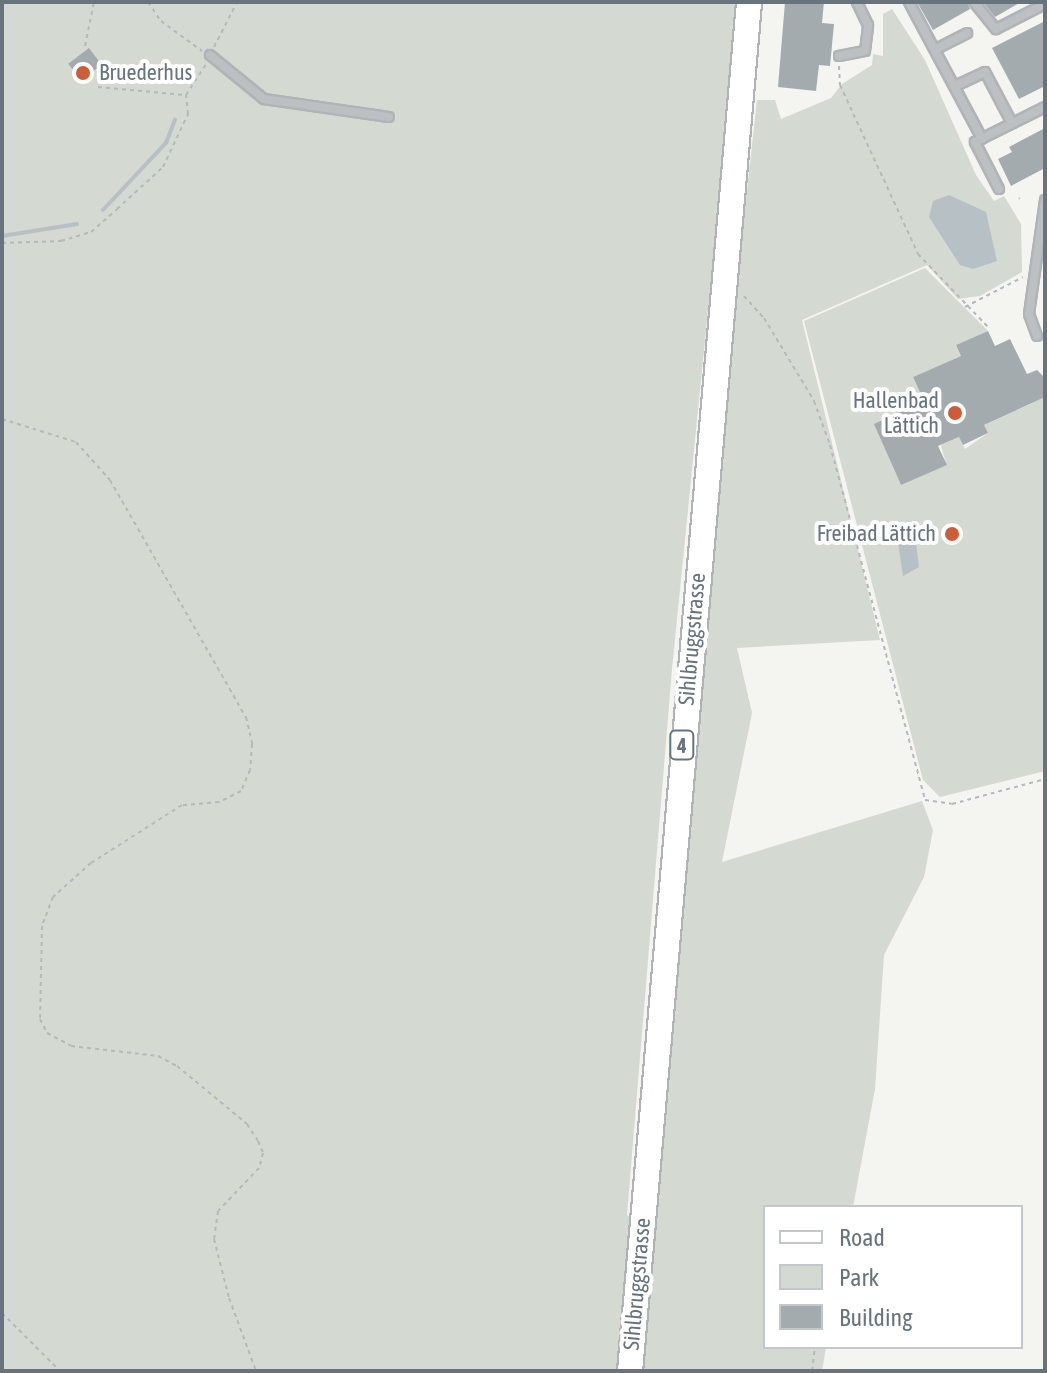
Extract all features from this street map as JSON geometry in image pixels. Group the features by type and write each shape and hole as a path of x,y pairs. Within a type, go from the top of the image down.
{"main road":[{"name":"Sihlbruggstrasse","path":"630,1371 749,2"}],"lane":[{"path":"839,56 865,51 868,25 857,2"},
{"path":"909,2 982,139"},
{"path":"974,2 996,29 1045,4"},
{"path":"936,49 967,33"},
{"path":"210,55 264,99 389,117"},
{"path":"955,86 985,72 1012,123"},
{"path":"999,189 975,142 1045,107"},
{"path":"1037,336 1029,314 1045,200"}],"path":[{"path":"85,46 94,2"},
{"path":"148,2 161,21 210,55"},
{"path":"839,56 840,85 918,254 965,307 990,329"},
{"path":"2,243 61,241 91,232 163,167 188,114 186,95 98,87"},
{"path":"965,307 1035,271"},
{"path":"724,290 748,297 814,401 925,800 952,804 1045,779"},
{"path":"2,419 76,442 110,480 246,717 252,744 250,770 241,791 219,802 182,805 91,863 53,897 42,926 40,1019 47,1033 71,1046 158,1056 177,1066 210,1099 247,1124 258,1141 263,1153 259,1168 218,1211 214,1239 256,1371"},
{"path":"2,1313 60,1371"},
{"path":"812,1371 815,1349"}],"green space":[{"path":"2,2 739,2 672,669 627,1215 650,1237 696,651 757,100 775,100 781,119 831,98 842,84 872,65 873,54 883,56 883,14 892,9 925,60 976,175 994,201 1004,196 1021,224 1022,272 980,296 958,299 927,265 802,320 880,640 737,648 752,713 722,862 922,801 933,830 924,877 884,955 875,1089 853,1205 763,1205 763,1349 826,1349 822,1371 2,1371"},
{"name":"Freibad Lättich","path":"925,268 988,331 956,345 961,356 913,377 924,401 877,430 901,485 946,464 941,445 959,437 965,449 988,433 980,427 1045,397 1045,771 940,797 923,780 804,321"}],"shaded area":[{"path":"949,195 986,212 997,261 973,269 960,265 929,217 933,201"},
{"path":"915,535 919,567 903,576 898,542"}],"building":[{"path":"785,2 824,2 822,23 834,24 830,66 819,65 816,91 778,87"},
{"path":"917,2 967,2 970,9 933,30"},
{"path":"983,2 1021,2 995,17"},
{"path":"1045,21 1045,86 1019,99 992,48"},
{"name":"Bruederhus","path":"89,48 102,65 81,80 68,64"},
{"path":"1045,128 1045,168 1011,186 998,159 1012,152 1009,147"},
{"name":"Hallenbad Lättich","path":"988,331 995,346 1010,339 1027,374 1037,370 1045,378 1045,397 984,425 988,433 963,445 959,437 938,446 947,465 901,485 874,424 924,401 913,377 961,356 956,345"}],"waterway":[{"path":"103,210 166,143 175,120"},
{"path":"2,236 77,224"}],"place":[{"name":"Bruederhus","path":"83,73"},
{"name":"Hallenbad Lättich","path":"955,413"},
{"name":"Freibad Lättich","path":"952,534"}]}
